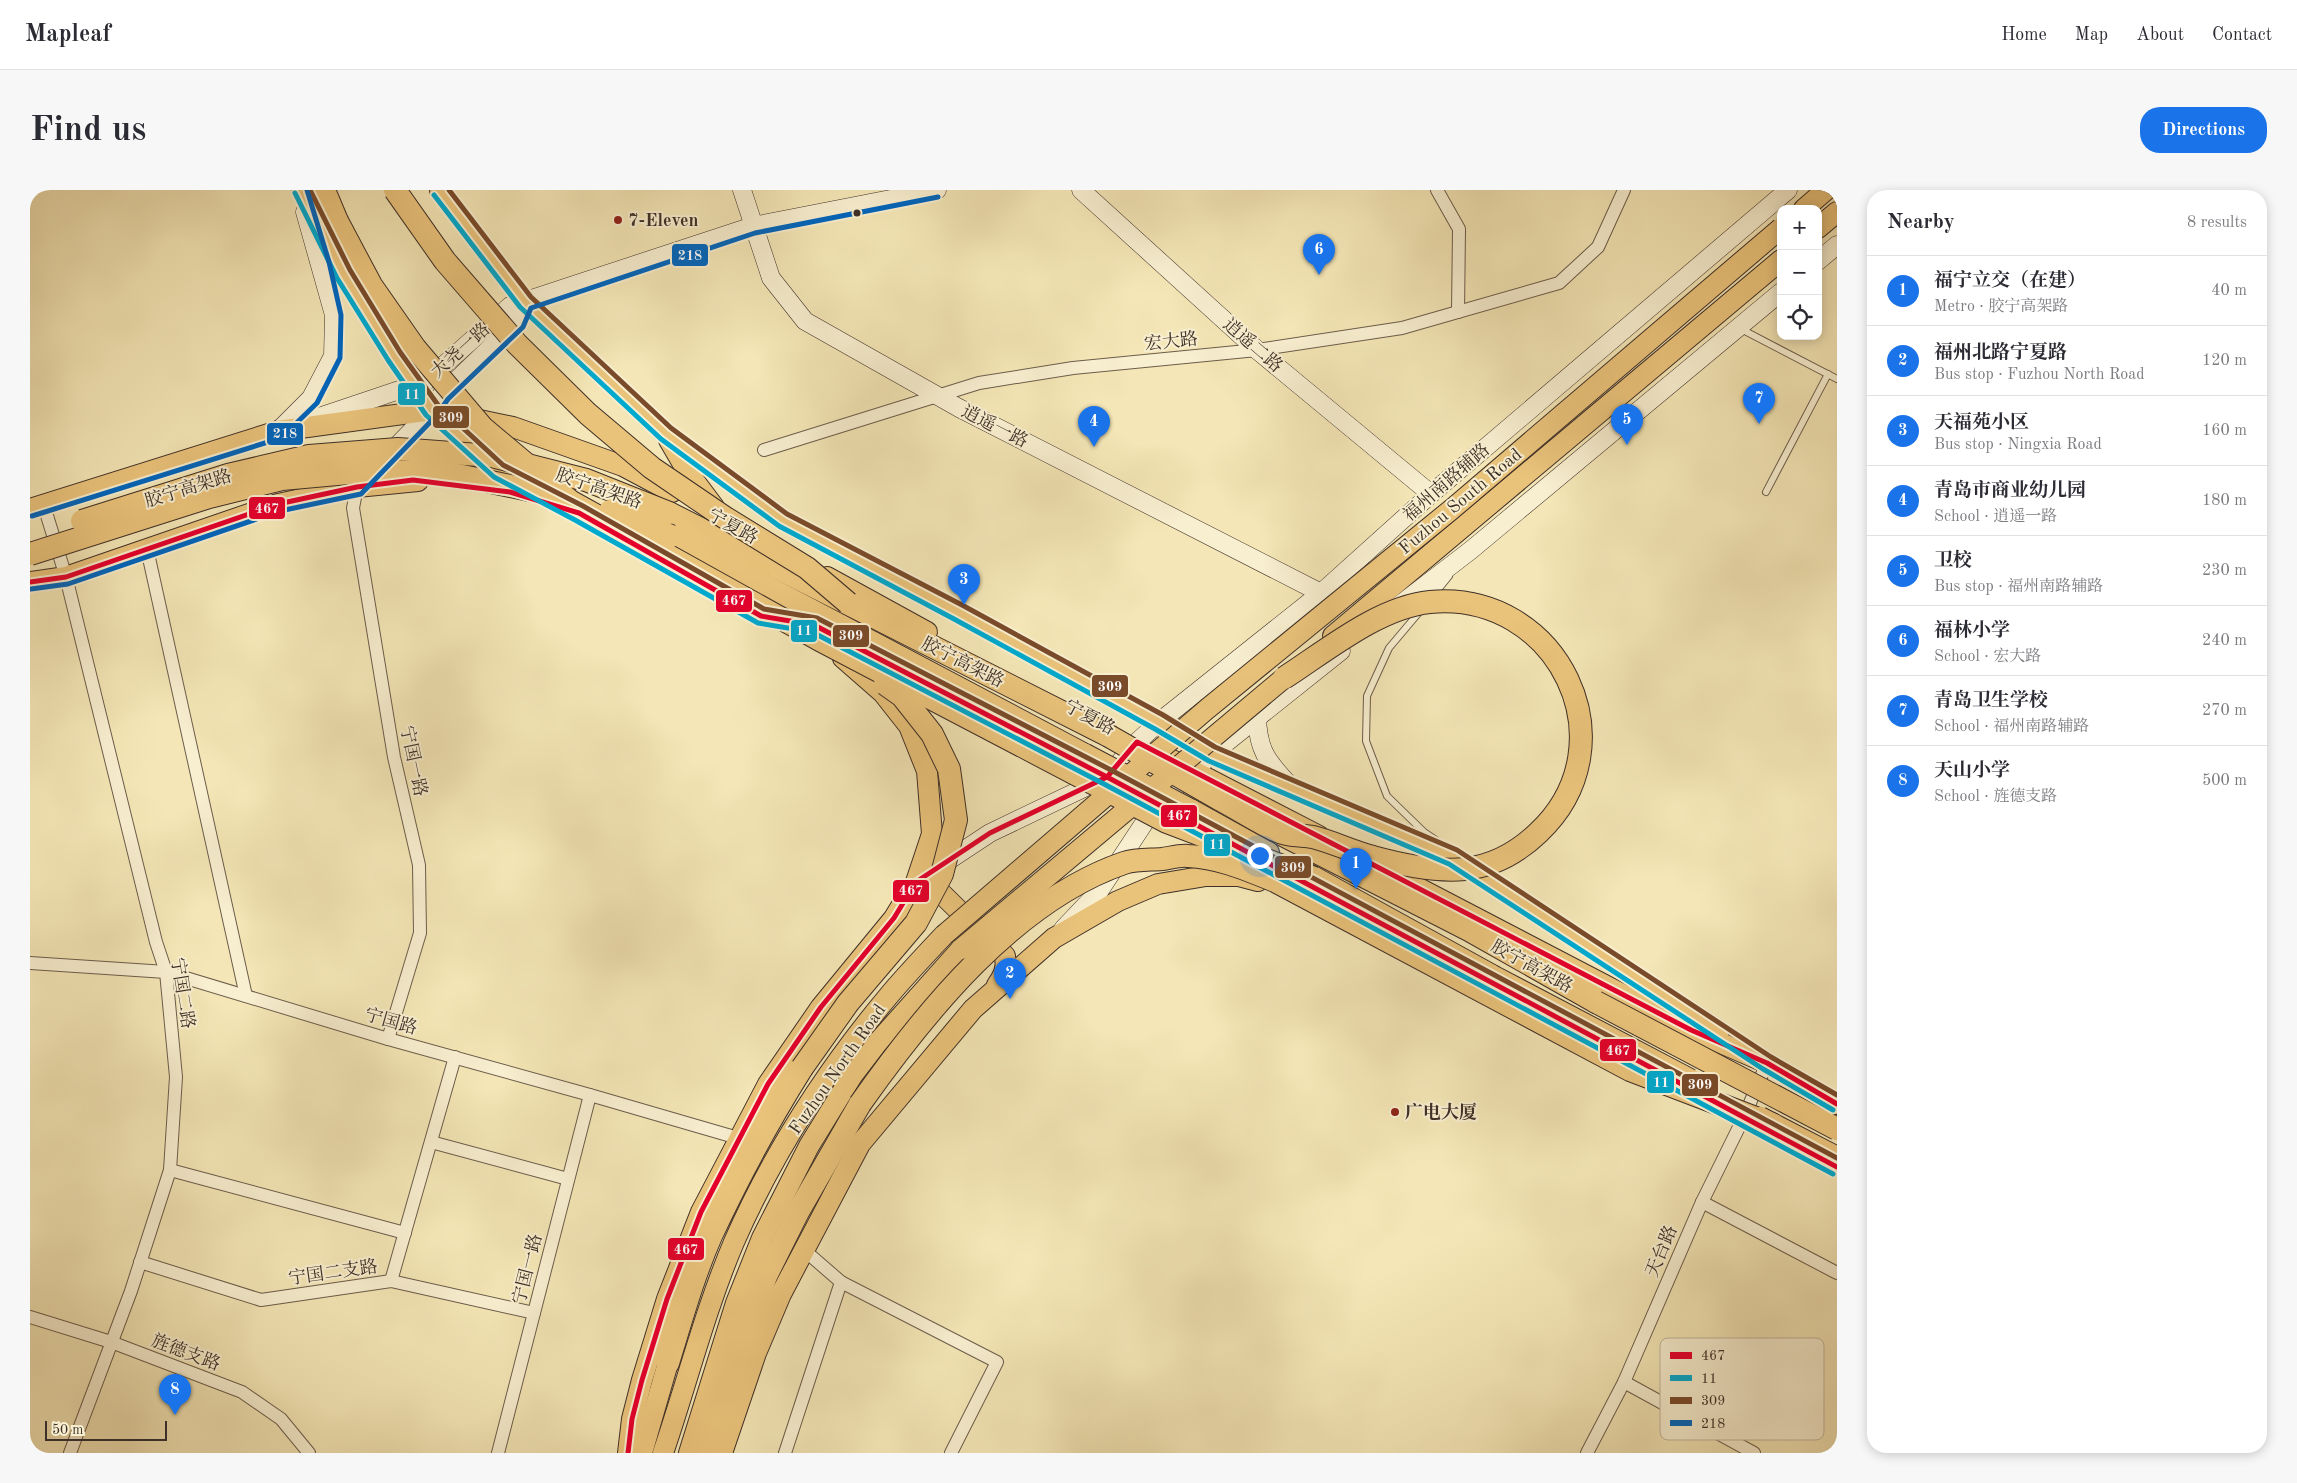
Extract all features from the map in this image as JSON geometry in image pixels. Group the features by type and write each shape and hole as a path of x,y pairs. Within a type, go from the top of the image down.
{"highway":[{"path":"324,190 337,221 371,285 415,348 483,428 570,502 816,632 902,696 932,734 949,769 956,820 942,874 916,922 848,1002 802,1068 766,1126 711,1238 685,1307 668,1363"},
{"path":"395,190 445,261 517,344 588,414 652,468 724,517 807,568 848,603"},
{"name":"胶宁高架路","path":"30,539 219,478 308,456 398,449 492,456 586,480 669,513 1109,736 1277,832 1469,930 1596,1002 1837,1129"},
{"name":"胶宁高架路","path":"30,554 208,497 282,480 360,472 443,472 589,502 671,536 1190,810 1492,976 1837,1158"},
{"path":"1277,832 1314,838 1373,857 1411,865 1438,869 1464,869 1483,865 1507,857 1528,843 1549,823 1572,786 1579,764 1582,739 1580,712 1572,688 1561,665 1541,641 1522,624 1490,609 1459,603 1430,602 1378,619 1284,678"},
{"name":"胶宁高架路","path":"816,632 1065,769 1168,822 1314,878"},
{"path":"729,1380 766,1276 798,1212 860,1104 901,1046 945,995 1018,924 1060,893 1126,863 1188,856 1234,865 1275,881 1630,1070 1774,1125"}],"main road":[{"path":"300,190 343,274 414,386 432,410 499,470 761,616 846,661"},
{"path":"278,431 311,398 333,356 334,315 322,264 300,190"},
{"path":"440,190 525,302 666,434 783,520 958,612 1159,722 1212,754 1453,857 1767,1063 1837,1104"},
{"name":"逍遥一路","path":"742,190 771,278 805,321 936,395 1321,593"},
{"name":"大尧一路","path":"278,431 426,381 510,306 753,226 937,190"},
{"name":"逍遥二路","path":"1081,190 1257,350 1431,494"},
{"name":"福州南路辅路","path":"1107,778 1137,742 1159,722 1321,593 1431,494 1788,190"},
{"path":"1809,205 1826,190"},
{"path":"1822,225 1837,212"},
{"name":"Fuzhou South Road","path":"1136,770 1452,509 1777,231"},
{"path":"1822,258 1837,245"},
{"name":"Fuzhou South Road","path":"1158,783 1777,263"},
{"path":"722,1453 756,1353 781,1294 803,1249 860,1144 973,1009 1054,938 1100,890 1156,804 1192,771 1257,717 1471,550 1777,295"},
{"name":"大尧一路","path":"357,487 432,410 442,394 517,322 525,302"},
{"name":"宁夏路","path":"37,507 278,431 432,410 513,427 623,466 908,622 1192,771 1545,952 1691,1030 1767,1063"},
{"path":"666,434 687,470 724,521"},
{"path":"30,582 66,577 278,504 357,487 413,480 463,485 510,492 579,513 646,538 816,632 1107,778 1837,1167"},
{"path":"628,1453 632,1419 642,1380 667,1299 701,1212 738,1138 768,1084 821,1007 894,918 916,882 932,834 927,771 909,726 883,692 846,661 816,632 761,616"},
{"path":"1257,717 1258,737 1264,753 1270,764 1292,788"},
{"name":"Fuzhou North Road","path":"663,1453 713,1296 735,1242 758,1193 789,1137 838,1061 891,993 944,935 1136,770"},
{"path":"916,882 990,833 1107,778"},
{"name":"Fuzhou North Road","path":"689,1453 736,1303 762,1238 809,1146 852,1076 878,1042 962,949 1158,783"},
{"path":"1054,938 1118,901 1158,884 1206,876 1239,876 1342,903"},
{"path":"916,882 923,881 941,893 1005,956 1007,966 1004,975 988,996"},
{"path":"642,1453 668,1363"},
{"path":"707,1453 729,1380"}],"street":[{"path":"1437,190 1459,228 1458,312"},
{"name":"宏大路","path":"764,450 979,382 1073,368 1257,350 1402,328 1559,283 1598,248 1624,190"},
{"name":"宁国一路","path":"357,487 353,508 394,757 419,865 420,933 388,1039"},
{"name":"宁国二路","path":"37,507 66,577 156,942 166,972 176,1078 170,1170 112,1342 70,1453"},
{"path":"147,549 246,996"},
{"name":"宁国路","path":"30,963 166,972 388,1039 590,1094 738,1138"},
{"path":"391,1281 455,1057"},
{"name":"天台路","path":"1587,1453 1624,1382 1702,1202 1744,1117 1767,1063"},
{"name":"宁国一路","path":"498,1453 590,1094"},
{"path":"431,1142 568,1179"},
{"path":"170,1170 405,1233"},
{"path":"1702,1202 1837,1273"},
{"path":"803,1249 841,1282 997,1362 951,1453"},
{"name":"宁国二支路","path":"140,1262 261,1300 391,1281 534,1313"},
{"path":"785,1453 841,1282"},
{"name":"旌德支路","path":"30,1318 112,1342 242,1392 282,1419 309,1453"},
{"path":"1624,1382 1660,1402"},
{"path":"1730,1440 1754,1453"}],"lane":[{"path":"1737,328 1837,379"},
{"path":"1766,492 1828,374"},
{"path":"1471,550 1389,648 1367,696 1366,741 1387,796 1424,832 1588,934 1767,1063"}],"transit line":[{"name":"218","path":"32,516 281,438 317,403 340,358 341,315 329,262 307,190"},
{"name":"309","path":"310,190 350,270 400,352 438,405 503,465 583,506 764,609 817,618 1111,770 1837,1158"},
{"name":"309","path":"449,190 531,297 671,428 787,514 962,605 1163,715 1215,747 1457,850 1771,1057 1837,1095"},
{"name":"11","path":"295,193 337,278 388,360 426,415 494,477 575,520 758,623 812,632 1104,784 1833,1174"},
{"name":"11","path":"434,195 520,307 661,439 779,526 954,619 1155,729 1209,761 1449,864 1763,1069 1833,1110"},
{"name":"218","path":"31,589 68,584 280,511 361,494 437,415 448,399 523,327 531,308 755,233 938,197"},
{"name":"467","path":"30,582 66,577 278,504 357,487 413,480 510,492 579,513 761,616 814,625 1107,777 1837,1167"},
{"name":"467","path":"628,1453 632,1419 642,1380 667,1299 701,1212 768,1084 821,1007 894,918 916,882 990,833 1107,777 1137,742 1691,1030 1767,1063 1837,1104"}],"place":[{"name":"7-Eleven","path":"618,220"},
{"name":"福林小学","path":"1319,275"},
{"name":"青岛卫生学校","path":"1759,424"},
{"name":"卫校","path":"1627,445"},
{"name":"青岛市商业幼儿园","path":"1094,447"},
{"name":"天福苑小区","path":"964,605"},
{"name":"福宁立交（在建）","path":"1356,889"},
{"name":"福州北路宁夏路","path":"1010,999"},
{"name":"广电大厦","path":"1395,1112"},
{"name":"天山小学","path":"175,1415"}]}
